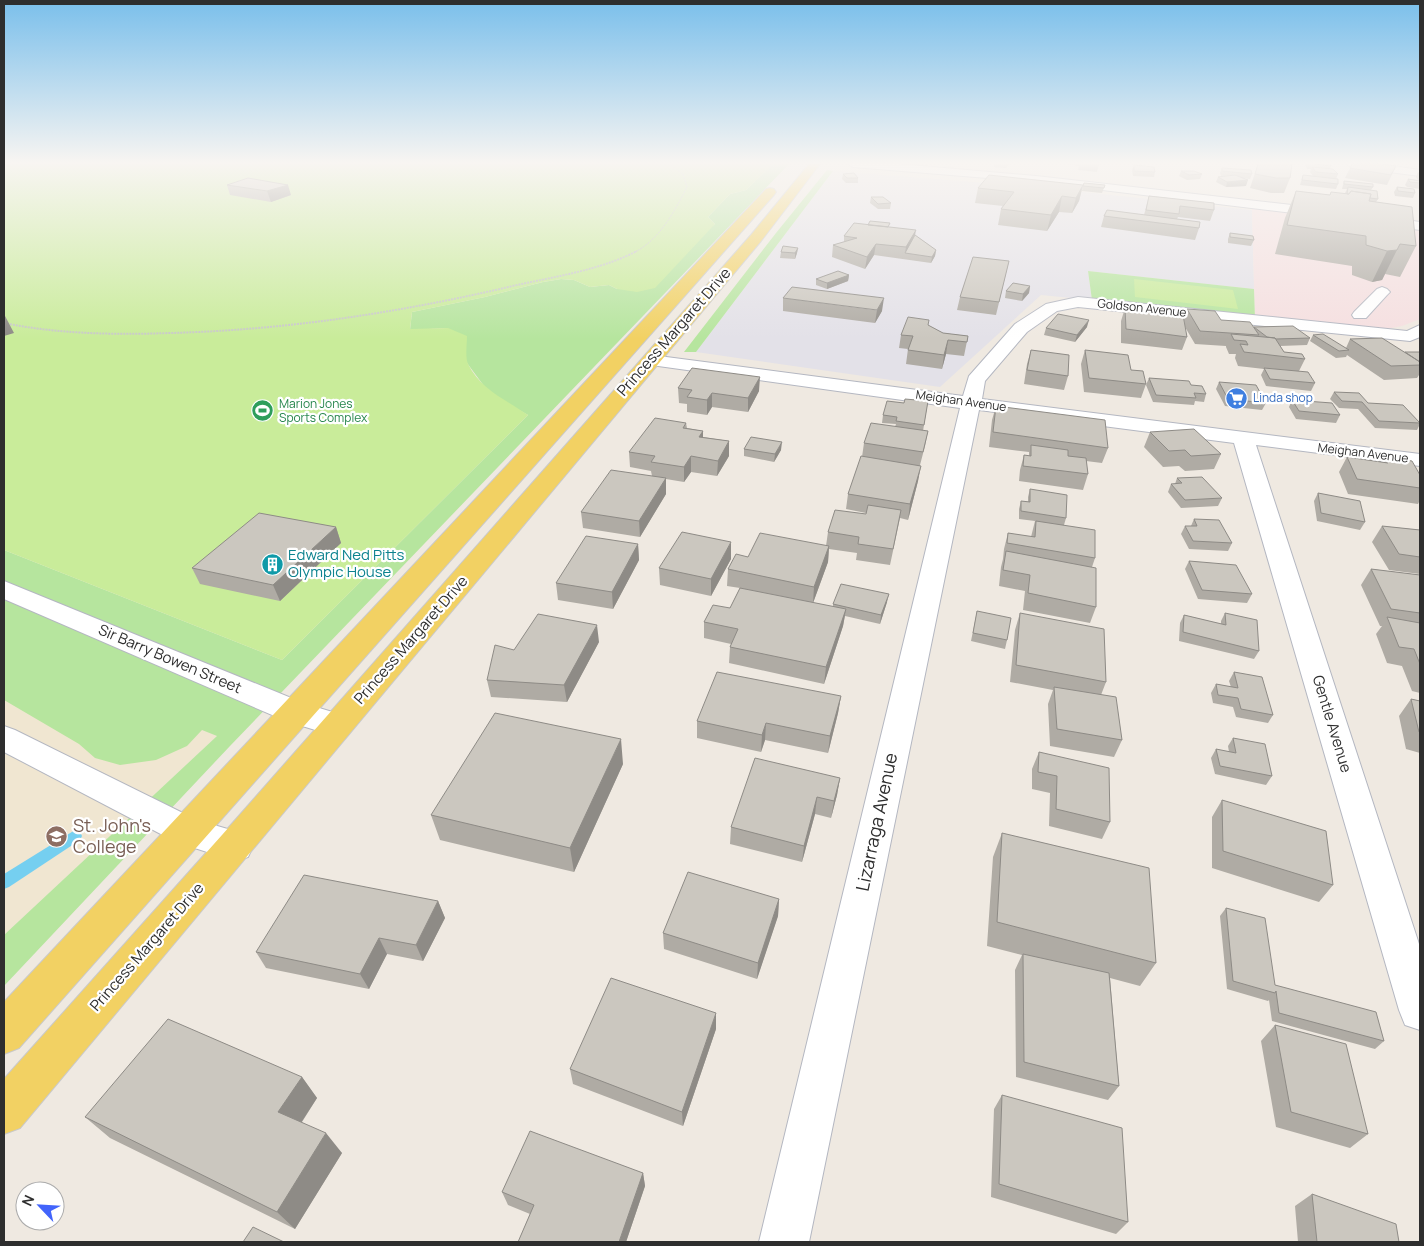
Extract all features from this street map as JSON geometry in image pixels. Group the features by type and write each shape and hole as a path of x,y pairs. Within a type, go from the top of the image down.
{"main road":[{"name":"Princess Margaret Drive","path":"4,1033 742,222"},
{"name":"Princess Margaret Drive","path":"4,1112 235,846 769,222"}],"street":[{"path":"1400,222 1420,226"},
{"path":"1360,315 1382,292"},
{"name":"Goldson Avenue","path":"970,403 976,380 1021,328 1052,307 1078,302 1417,336"},
{"path":"1343,312 1360,315 1392,334"},
{"name":"Meighan Avenue","path":"651,360 970,403 1420,460"},
{"name":"Lizarraga Avenue","path":"784,1242 970,403"},
{"name":"Gentle Avenue","path":"1243,438 1420,1010"},
{"name":"Sir Barry Bowen Street","path":"4,589 297,713 338,725"},
{"path":"4,738 188,832 235,846"}],"path":[{"path":"4,323 25,328 88,333 197,333 257,330 391,313 461,300 594,267 622,258 648,243 665,222"}],"shaded area":[{"path":"794,222 1252,222 1254,289 1088,271 1092,300 1041,295 940,387 696,352"},
{"path":"1252,222 1360,222 1420,230 1420,319 1402,326 1375,331 1255,320"},
{"name":"St. John's College","path":"4,641 217,736 4,935"}],"green space":[{"name":"Marion Jones Sports Complex","path":"4,222 713,222 715,224 655,288 637,292 617,289 609,285 590,287 574,280 561,279 412,312 410,329 448,328 467,336 467,361 473,373 494,393 528,415 282,660 4,550"},
{"path":"713,222 733,222 230,746 4,986 4,935 217,736 202,730 187,746 156,760 120,765 95,758 79,744 4,700 4,550 282,660 528,415 498,398 484,386 467,363 447,328 410,330 412,312 561,279 574,280 590,287 609,285 617,289 715,224"},
{"path":"785,222 794,222 696,352 684,352"},
{"path":"1088,271 1254,289 1255,320 1092,300"},
{"path":"1134,279 1233,290 1238,309 1135,297"}],"building":[{"path":"869,222 890,223 888,227 868,225"},
{"path":"1153,222 1200,222 1199,228"},
{"path":"1288,222 1414,222 1416,246 1400,244 1397,250 1387,251 1366,245 1366,236 1287,225"},
{"path":"854,223 916,230 906,247 876,244 867,257 833,245 857,238 844,236"},
{"path":"1230,233 1253,236 1254,240 1230,237"},
{"path":"915,235 936,250 932,257 905,253"},
{"path":"783,246 798,248 795,253 781,252"},
{"path":"973,257 1009,261 999,302 960,297"},
{"path":"838,271 849,275 827,283 816,279"},
{"path":"1013,283 1030,286 1023,294 1006,291"},
{"path":"792,287 884,298 877,310 783,298"},
{"path":"1125,308 1183,315 1187,337 1126,329"},
{"path":"1187,309 1215,311 1221,320 1250,322 1259,335 1200,331"},
{"path":"1058,314 1089,320 1077,335 1046,328"},
{"path":"908,317 929,320 928,325 943,333 968,336 967,342 948,340 944,355 908,350 913,336 901,335"},
{"path":"1293,326 1310,338 1276,339 1267,337 1254,327"},
{"path":"1231,334 1275,338 1284,352 1302,354 1305,359 1244,352 1240,344 1248,345 1246,341 1234,340"},
{"path":"1323,334 1349,350 1339,351 1313,335"},
{"path":"1382,338 1420,362 1420,365 1391,366 1350,339"},
{"path":"1031,350 1069,355 1068,376 1027,370"},
{"path":"1085,350 1128,355 1131,370 1143,371 1146,384 1089,378"},
{"path":"1405,352 1420,352 1420,362"},
{"path":"692,368 760,377 748,398 712,393 707,400 687,397 692,390 678,388"},
{"path":"1264,368 1308,372 1315,383 1270,379"},
{"path":"1149,378 1189,381 1191,385 1202,386 1206,394 1194,393 1196,398 1156,395"},
{"path":"1219,382 1256,385 1266,403 1228,399"},
{"path":"1334,392 1359,393 1368,403 1403,405 1420,423 1379,421 1362,402 1342,401"},
{"path":"905,399 928,401 924,425 896,421 897,417 883,415 887,401 904,403"},
{"path":"1292,400 1332,403 1340,415 1299,411"},
{"path":"996,406 1105,420 1108,448 993,432"},
{"path":"655,418 686,423 683,428 703,431 699,437 729,441 718,461 691,456 684,467 651,462 655,456 629,452"},
{"path":"871,423 928,431 923,452 864,443"},
{"path":"1194,429 1221,454 1191,456 1185,450 1169,451 1150,432"},
{"path":"751,437 782,442 775,454 744,449"},
{"path":"1031,445 1068,450 1068,456 1086,458 1088,474 1023,466 1024,455 1031,456"},
{"path":"861,456 921,466 910,504 848,494"},
{"path":"1347,457 1388,463 1385,457 1412,461 1420,475 1420,488 1357,479"},
{"path":"611,470 666,478 639,521 581,512"},
{"path":"1202,477 1222,498 1185,500 1171,484 1182,483 1177,478"},
{"path":"1030,489 1067,495 1066,518 1021,511 1021,501 1030,502"},
{"path":"1318,493 1360,501 1365,522 1321,513"},
{"path":"868,505 901,510 893,549 858,544 859,537 828,532 835,510 866,514"},
{"path":"259,513 336,527 273,585 192,568"},
{"path":"1194,519 1219,520 1232,543 1193,541 1185,526 1197,526"},
{"path":"1036,521 1095,530 1095,558 1007,543 1008,533 1035,537"},
{"path":"1382,526 1420,530 1420,557 1399,554"},
{"path":"682,532 731,542 711,579 659,568"},
{"path":"760,533 829,546 814,587 728,569 736,554 748,557"},
{"path":"586,536 638,544 612,592 556,583"},
{"path":"1006,551 1096,568 1096,607 1028,593 1030,575 1003,570"},
{"path":"1189,561 1236,565 1252,594 1202,590"},
{"path":"1371,569 1420,575 1420,613 1391,609"},
{"path":"841,584 889,594 881,615 833,604"},
{"path":"740,588 846,609 826,667 730,647 738,629 704,622 713,605 730,608"},
{"path":"977,611 1011,618 1007,640 973,633"},
{"path":"1020,613 1104,629 1106,682 1016,665"},
{"path":"1225,613 1257,620 1259,651 1183,632 1184,615 1226,625"},
{"path":"538,614 597,625 564,685 487,680 495,645 514,650"},
{"path":"1387,617 1420,623 1420,664 1414,649 1399,647"},
{"path":"717,672 841,696 830,736 766,723 762,735 697,721"},
{"path":"1234,672 1262,677 1273,715 1241,709 1238,698 1218,695 1216,684 1238,688"},
{"path":"1054,687 1116,697 1122,740 1057,729"},
{"path":"1411,699 1420,701 1420,732 1419,732"},
{"path":"495,713 621,739 570,848 431,815"},
{"path":"1233,738 1265,744 1272,776 1220,766 1216,749 1236,753"},
{"path":"1039,752 1109,768 1110,822 1056,809 1057,776 1038,772"},
{"path":"755,758 840,778 834,801 817,797 804,846 731,827"},
{"path":"1222,800 1326,831 1333,885 1223,851"},
{"path":"1002,833 1149,868 1156,963 997,922"},
{"path":"688,872 779,899 758,963 663,933"},
{"path":"304,875 438,901 416,945 379,938 360,974 256,952"},
{"path":"1226,908 1265,918 1275,985 1376,1012 1384,1041 1279,1013 1276,991 1275,993 1233,981"},
{"path":"1023,954 1109,973 1119,1086 1024,1062"},
{"path":"611,978 716,1013 682,1112 570,1069"},
{"path":"168,1019 302,1077 278,1112 326,1133 277,1212 85,1117"},
{"path":"1275,1025 1346,1044 1368,1134 1291,1112"},
{"path":"1002,1095 1122,1128 1128,1222 999,1184"},
{"path":"530,1131 643,1173 619,1242 518,1242 534,1205 502,1192"},
{"path":"1312,1194 1396,1224 1399,1242 1317,1242"},
{"path":"253,1227 284,1242 243,1242"}],"waterway":[{"path":"4,882 75,836"}],"place":[{"name":"Linda shop","path":"1237,398"},
{"name":"Marion Jones Sports Complex","path":"263,411"},
{"name":"Edward Ned Pitts Olympic House","path":"272,564"},
{"name":"St. John's College","path":"57,836"}]}
